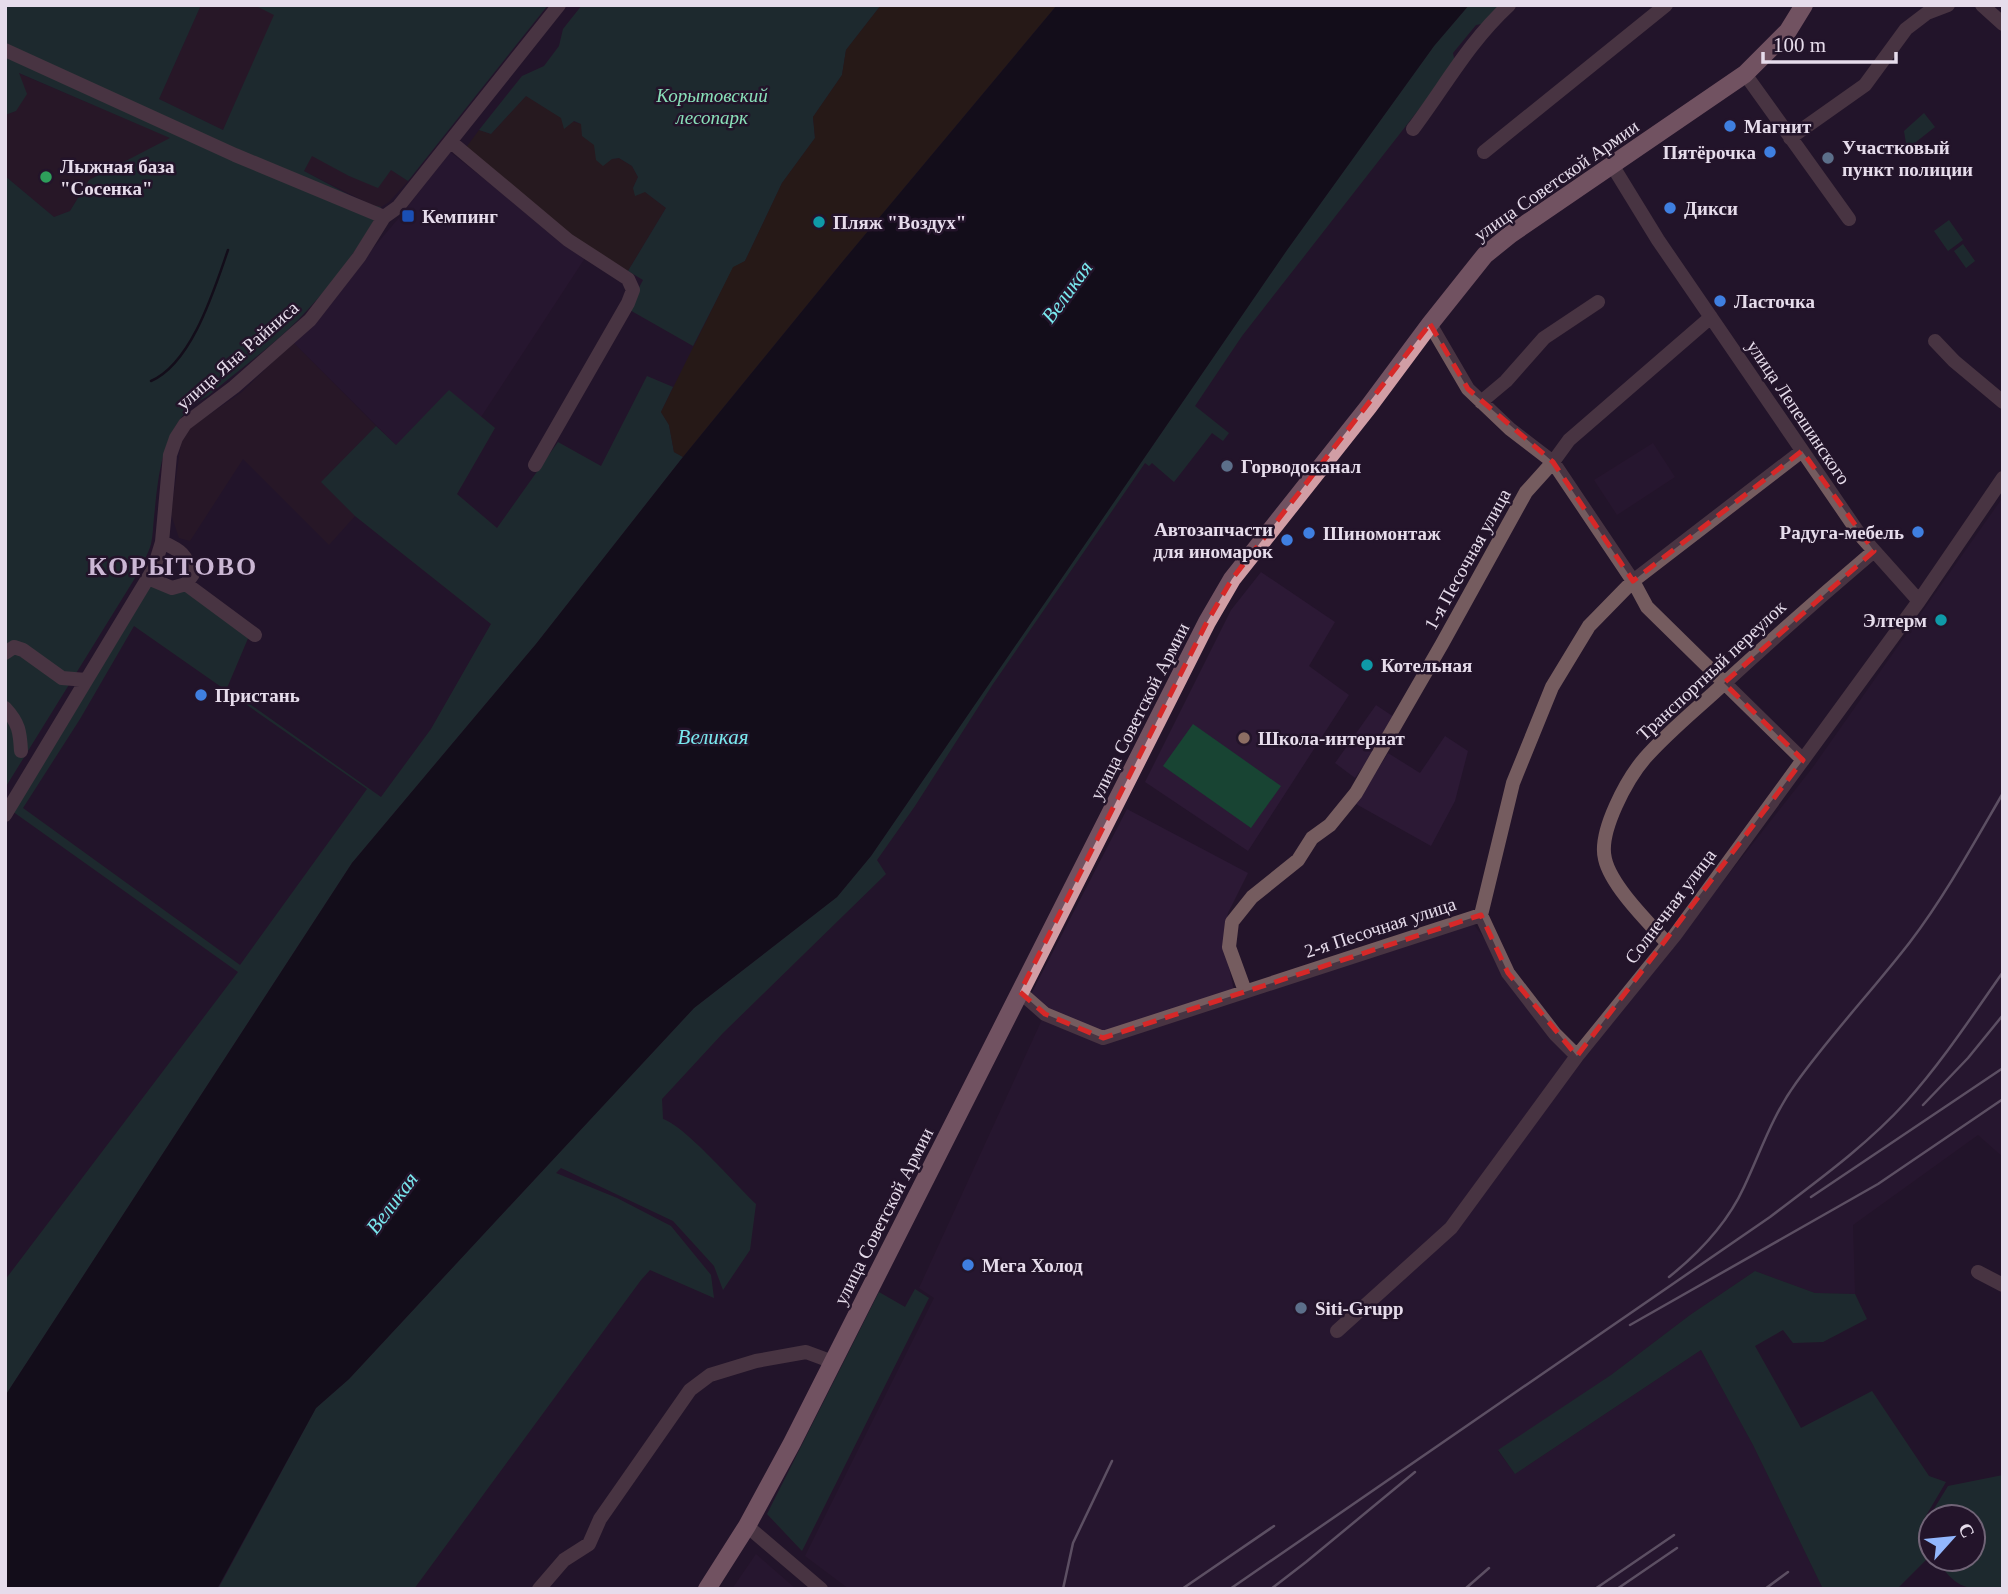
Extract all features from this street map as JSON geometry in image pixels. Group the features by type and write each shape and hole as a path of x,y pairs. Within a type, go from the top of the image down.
{"main road":[{"name":"улица Советской Армии","path":"707,1589 747,1525 833,1362 1231,579 1485,255 1511,234 1745,74 1788,31 1804,5"}],"street":[{"name":"улица Яна Райниса","path":"5,815 154,568 162,542 170,455 185,424 234,387 310,320 359,257 384,217 398,207 559,5"},
{"path":"1413,129 1485,27 1509,5"},
{"path":"1484,152 1666,5"},
{"path":"1790,138 1865,85 1906,29 1927,13 1948,5"},
{"path":"1982,5 2003,24"},
{"path":"5,50 198,138 384,217"},
{"path":"1745,74 1849,219"},
{"path":"451,142 568,240 628,279 633,290 535,465"},
{"name":"улица Лепешинского","path":"1612,165 1640,212 1860,535 1919,601"},
{"path":"1481,402 1506,381 1544,338 1598,302"},
{"name":"1-я Песочная улица","path":"1244,992 1229,947 1232,922 1252,897 1298,860 1312,838 1330,825 1356,793 1526,492 1569,440 1711,317"},
{"path":"1430,324 1468,389 1510,429 1553,462 1633,581 1647,607 1803,760"},
{"path":"1935,341 1954,361 2003,402"},
{"name":"2-я Песочная улица","path":"1020,992 1045,1014 1103,1038 1481,915 1513,783 1552,687 1589,626 1633,581 1802,451"},
{"name":"Солнечная улица","path":"1337,1331 1451,1228 1577,1056 1668,944 1919,601 2003,478"},
{"path":"148,578 172,588 186,584 193,574 187,557 180,550 162,542"},
{"name":"Транспортный переулок","path":"1668,944 1624,894 1605,860 1604,834 1626,787 1644,759 1804,610 1874,551"},
{"path":"186,584 255,635"},
{"path":"5,653 14,647 23,650 62,678 86,680"},
{"path":"5,708 20,729 21,751"},
{"path":"1481,915 1508,973 1555,1034 1577,1056"},
{"path":"1978,1272 2003,1285"},
{"path":"539,1589 564,1560 589,1544 600,1519 690,1390 710,1375 756,1361 806,1352 833,1362"},
{"path":"747,1525 821,1589"}],"highlighted area":[{"path":"1430,324 1468,389 1553,462 1633,581 1802,451 1874,551 1724,683 1803,760 1577,1056 1508,973 1481,915 1103,1038 1045,1014 1020,992 1207,622 1232,579"}],"shaded area":[{"path":"201,5 254,5 275,15 223,130 159,99"},
{"path":"18,73 171,138 89,180 70,211 54,217 5,176 5,115 16,111"},
{"path":"526,96 562,118 581,124 612,159 619,158 632,166 638,177 633,188 645,192 666,208 628,271 567,233 465,149 479,130 491,134"},
{"path":"450,152 585,258 481,417 449,391 396,445 293,342 398,219"},
{"path":"312,155 349,176 378,187 391,170 408,181 389,202 376,207 304,171"},
{"path":"293,342 376,426 321,482 355,516 329,545 243,459 190,541 179,538 171,514 181,443 191,427 242,392"},
{"path":"1653,443 1675,477 1617,515 1594,480"},
{"path":"2003,497 2003,1157 1978,1135 1853,1225 1855,1294 1815,1293 1755,1271 1690,1315 1611,1375 1498,1451 1515,1474 1701,1350 1753,1445 1823,1589 849,1589 805,1556 934,1298 919,1288 1045,1013 1029,998 1127,809 1248,873 1228,913 1225,928 1234,990 1471,921 1580,1063 1813,767"},
{"name":"Школа-интернат","path":"1261,572 1335,622 1309,666 1349,695 1248,851 1145,782 1231,610"},
{"path":"1376,705 1397,719 1355,778 1335,763"},
{"path":"1445,736 1468,751 1455,801 1431,846 1356,804 1388,753 1420,773"},
{"path":"756,1554 796,1589 732,1589"}],"green space":[{"path":"5,5 201,5 159,99 223,130 274,15 254,5 548,5 408,181 391,170 378,188 312,156 304,171 366,204 381,207 344,267 298,320 181,418 172,432 161,465 152,541 146,557 5,788 5,176 54,217 70,211 89,180 170,138 19,73 27,94 16,111 5,115"},
{"name":"Корытовский лесопарк","path":"582,5 881,5 846,50 842,75 813,117 815,138 782,183 745,261 733,268 693,346 628,309 643,280 628,271 666,208 645,192 635,196 633,188 638,177 632,166 619,158 612,159 603,166 596,160 594,145 582,136 581,124 574,121 564,129 561,118 526,96 491,134 479,130 522,76 544,66 559,46 563,29"},
{"path":"1469,5 1505,5 1486,23 1476,25 1453,53 1455,63 1242,336 1195,406 1229,433 1223,441 1212,433 1174,482 1152,463 1149,466 1145,463 993,684 877,860 886,874 723,1033 662,1099 663,1119 697,1144 756,1204 750,1250 723,1290 714,1266 673,1221 561,1168 556,1173 617,1198 671,1226 711,1275 714,1298 650,1270 414,1589 218,1589 316,1408 349,1379 694,1008 837,897 871,856 1287,250 1434,46"},
{"path":"1924,113 1935,127 1907,149 1904,131"},
{"path":"1949,220 1963,240 1948,251 1934,231"},
{"path":"1963,244 1975,261 1966,268 1954,251"},
{"path":"647,376 673,387 661,412 669,425 674,452 683,457 536,644 352,863 5,1396 5,1280 238,972 12,811 149,585 186,591 249,636 227,688 381,797 431,729 491,624 355,516 321,482 376,426 396,445 449,390 495,428 457,494 497,528 558,442 601,466","holes":["134,626 367,789 240,965 23,808 80,719"]},
{"path":"1193,724 1281,786 1251,828 1163,766"},
{"path":"1755,1271 1815,1293 1855,1294 1867,1319 1823,1342 1793,1343 1783,1330 1755,1346 1801,1428 1872,1391 1929,1476 1946,1482 1934,1503 1917,1503 1917,1569 1897,1589 1823,1589 1753,1445 1701,1350 1515,1474 1498,1450 1611,1375 1690,1315"},
{"path":"915,1289 929,1298 802,1551 767,1514 879,1292 905,1307"},
{"path":"2003,1475 2003,1589 1964,1586 1948,1573 1987,1573 1987,1503 1938,1503 1948,1486"}],"sand":[{"name":"Пляж \"Воздух\"","path":"881,5 1057,5 683,457 674,452 669,425 661,412 733,267 745,261 782,183 815,138 813,117 842,75 846,50"}],"water":[{"name":"Великая","path":"1057,5 1469,5 1434,46 1287,250 871,856 837,897 694,1008 349,1379 316,1408 217,1589 5,1589 5,1396 352,863 536,644 683,457"}],"waterway":[{"path":"151,381 166,372 190,342 200,324 228,250"}],"railway":[{"path":"1669,1277 1702,1247 1730,1212 1788,1095 1823,1047 1923,924 2003,793"},
{"path":"1230,1589 1770,1217 1841,1162 1891,1118 1919,1087 2003,972"},
{"path":"1923,1105 1968,1058 2003,1015"},
{"path":"1811,1197 2003,1068"},
{"path":"1630,1325 1878,1184 2003,1099"},
{"path":"1063,1589 1073,1543 1112,1461"},
{"path":"1271,1589 1415,1472"},
{"path":"1182,1589 1274,1526"},
{"path":"1595,1589 1674,1535"},
{"path":"1617,1589 1677,1548"},
{"path":"1465,1589 1489,1568"},
{"path":"1765,1589 1788,1572"}],"place":[{"name":"Магнит","path":"1730,126"},
{"name":"Пятёрочка","path":"1770,152"},
{"name":"Участковый пункт полиции","path":"1828,158"},
{"name":"Лыжная база \"Сосенка\"","path":"46,177"},
{"name":"Дикси","path":"1670,208"},
{"name":"Кемпинг","path":"408,216"},
{"name":"Пляж \"Воздух\"","path":"819,222"},
{"name":"Ласточка","path":"1720,301"},
{"name":"Горводоканал","path":"1227,466"},
{"name":"Радуга-мебель","path":"1918,532"},
{"name":"Шиномонтаж","path":"1309,533"},
{"name":"Автозапчасти для иномарок","path":"1287,540"},
{"name":"Элтерм","path":"1941,620"},
{"name":"Котельная","path":"1367,665"},
{"name":"Пристань","path":"201,695"},
{"name":"Школа-интернат","path":"1244,738"},
{"name":"Мега Холод","path":"968,1265"},
{"name":"Siti-Grupp","path":"1301,1308"}],"district":[{"name":"КОРЫТОВО","path":"173,566"}]}
